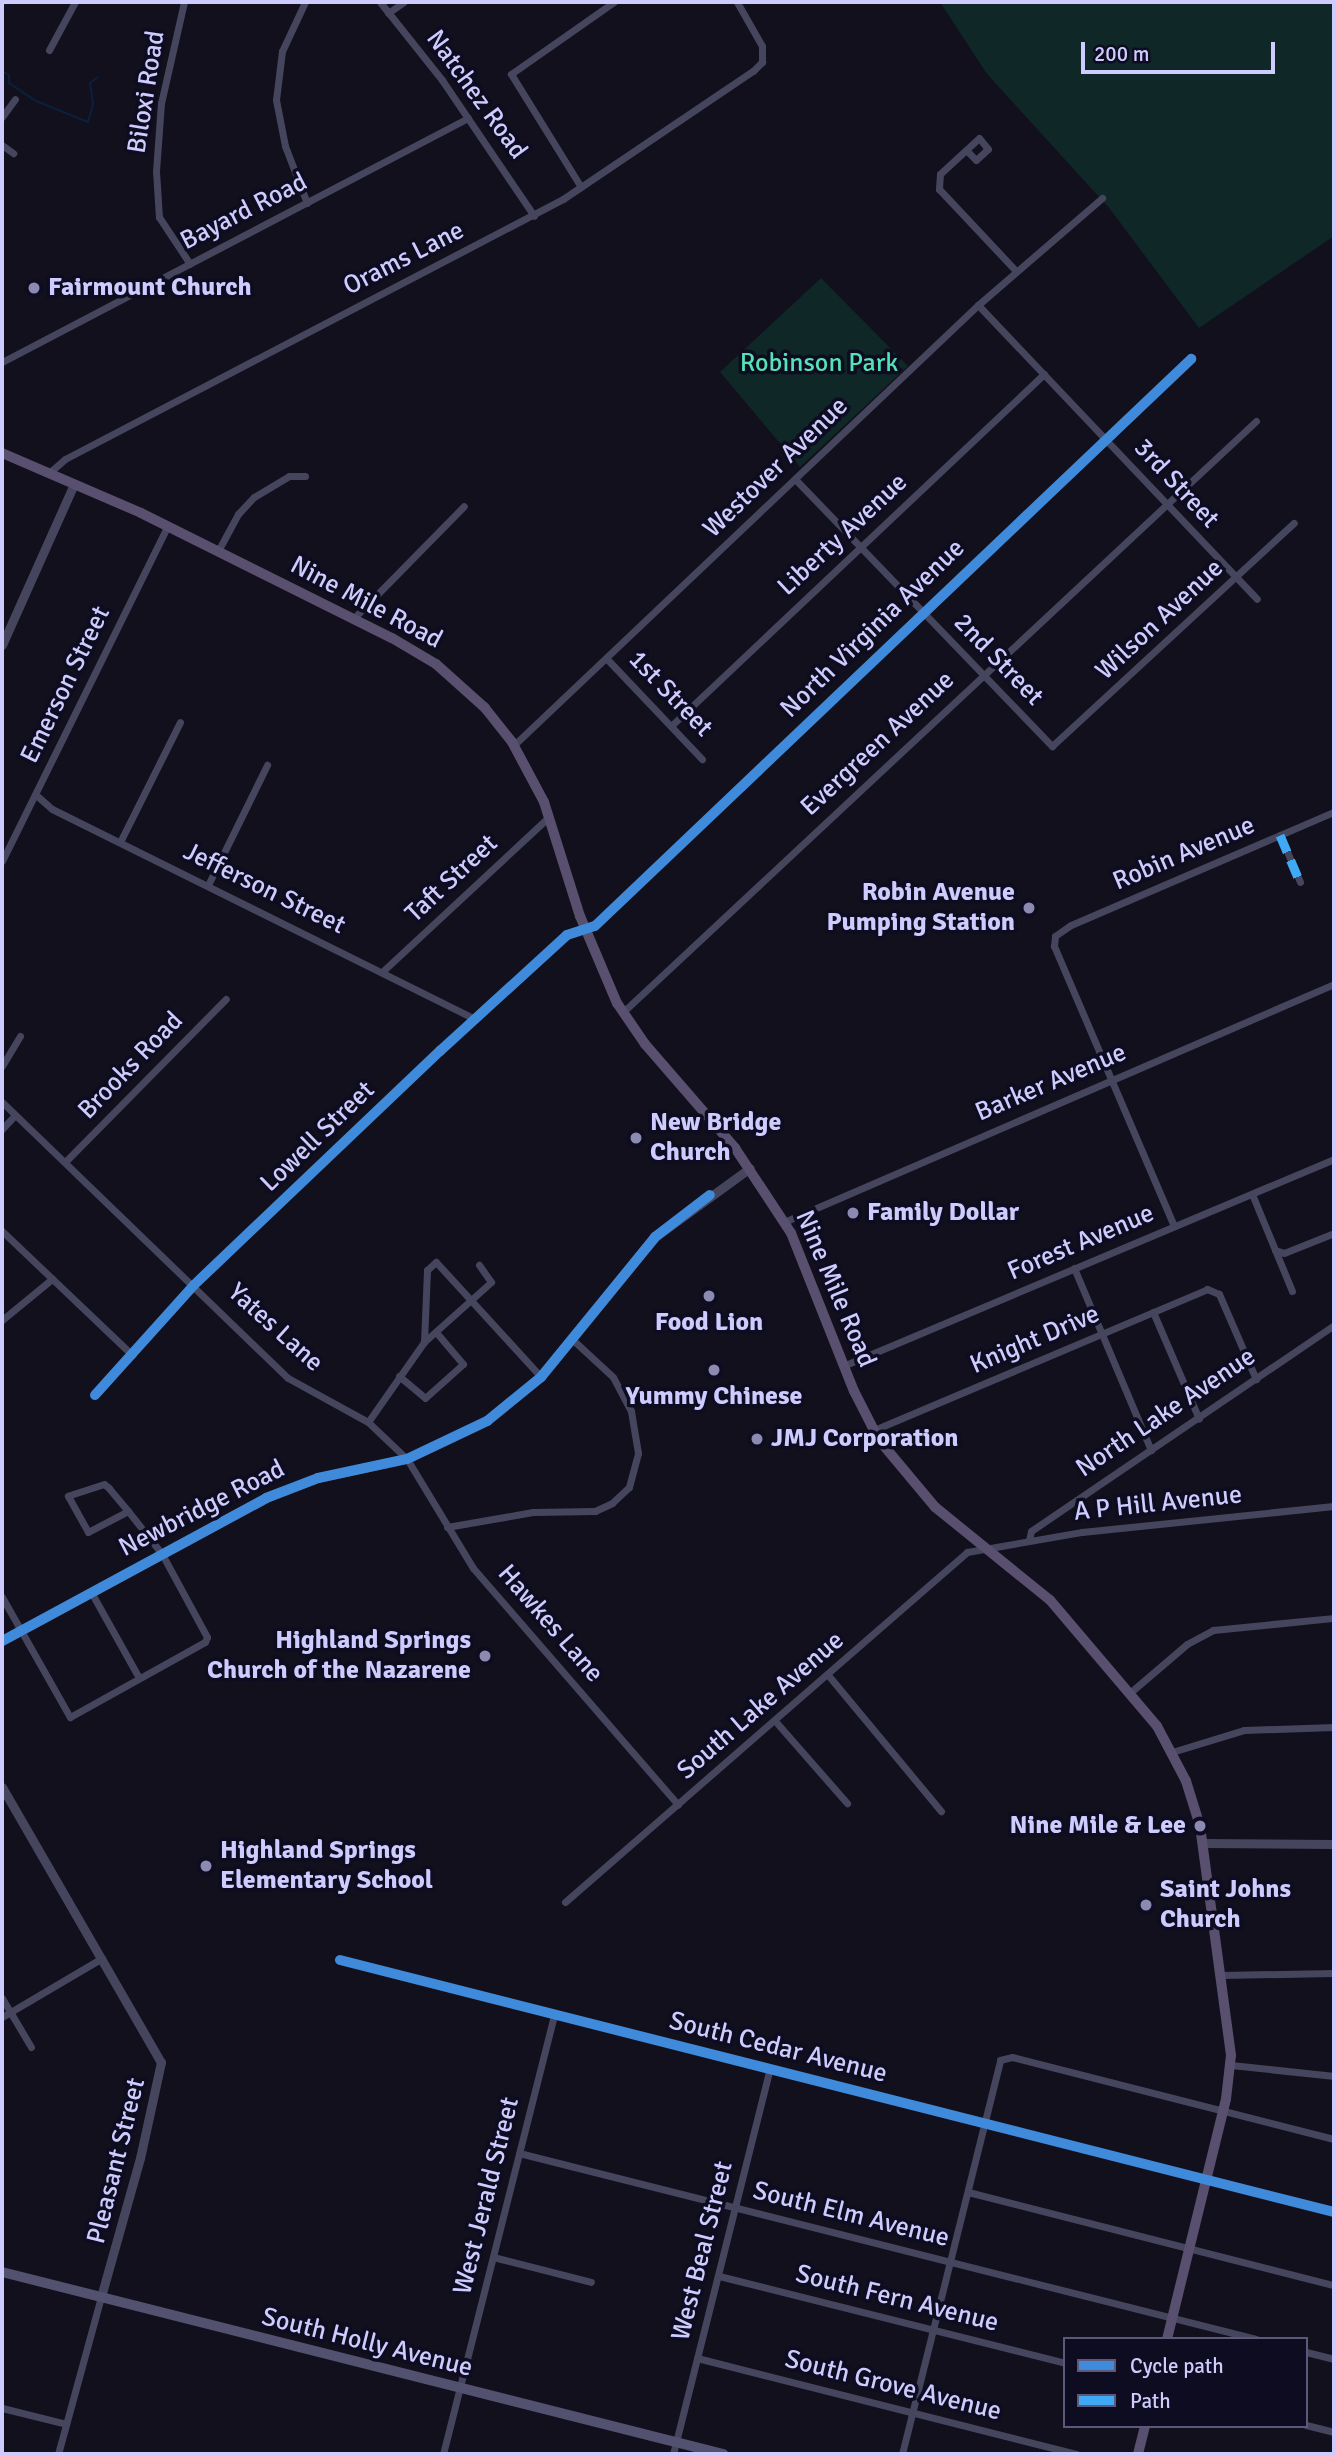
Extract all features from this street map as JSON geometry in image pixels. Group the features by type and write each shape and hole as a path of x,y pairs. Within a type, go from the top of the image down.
{"main road":[{"name":"Nine Mile Road","path":"2,453 218,551 353,619 436,664 471,694 514,745 549,817 586,929 623,1012 750,1168 784,1222 802,1255 844,1366 874,1430 922,1494 1050,1600 1132,1691 1172,1752 1195,1805 1203,1843 1222,1975 1231,2065 1223,2111 1167,2337"},
{"name":"South Holly Avenue","path":"2,2272 723,2454"},
{"path":"1138,2454 1144,2428"}],"street":[{"path":"49,50 75,2"},
{"name":"Biloxi Road","path":"184,2 161,103 156,184 162,224 190,264"},
{"path":"305,2 282,51 276,100 287,154 307,203"},
{"name":"Natchez Road","path":"380,2 468,118 534,216"},
{"path":"388,13 404,2"},
{"path":"581,187 511,74 614,2"},
{"name":"Orams Lane","path":"49,473 65,459 534,216 753,71 763,57 759,38 737,2"},
{"path":"2,117 15,99"},
{"name":"Bayard Road","path":"2,362 468,118"},
{"path":"2,145 13,153"},
{"path":"967,150 940,174 939,189 1016,271"},
{"name":"Westover Avenue","path":"514,745 978,305 1102,198"},
{"name":"3rd Street","path":"978,305 1257,599"},
{"name":"North Virginia Avenue","path":"586,929 595,926 1191,359"},
{"name":"Liberty Avenue","path":"671,726 1044,374"},
{"name":"Evergreen Avenue","path":"623,1012 1165,502 1256,421"},
{"path":"218,551 238,514 254,497 289,476 305,476"},
{"name":"2nd Street","path":"795,479 1045,742 1055,746"},
{"path":"2,645 6,625 74,484"},
{"path":"353,619 464,506"},
{"name":"Wilson Avenue","path":"1055,746 1294,523"},
{"name":"Emerson Street","path":"2,861 167,527"},
{"name":"1st Street","path":"607,659 702,759"},
{"path":"120,842 180,722"},
{"path":"208,885 267,765"},
{"name":"Jefferson Street","path":"36,795 52,808 475,1019"},
{"name":"Robin Avenue","path":"1111,1079 1054,939 1071,925 1334,812"},
{"name":"Taft Street","path":"383,971 549,817"},
{"path":"1280,835 1300,882"},
{"name":"Lowell Street","path":"95,1395 194,1285 567,935 586,929"},
{"name":"Barker Avenue","path":"784,1222 1334,984"},
{"name":"Brooks Road","path":"65,1162 226,999"},
{"path":"2,1066 20,1036"},
{"path":"1111,1079 1174,1226"},
{"name":"Yates Lane","path":"2,1102 288,1378 368,1422 407,1458"},
{"path":"2,1129 15,1115"},
{"name":"Forest Avenue","path":"844,1366 1334,1159"},
{"name":"Newbridge Road","path":"2,1641 162,1553 295,1486 407,1458 487,1421 541,1377 655,1237 750,1168"},
{"path":"1252,1194 1292,1291"},
{"path":"2,1231 132,1355"},
{"path":"1275,1250 1284,1253 1334,1233"},
{"path":"424,1342 427,1270 436,1262 541,1377"},
{"path":"368,1422 424,1342 491,1282 479,1265"},
{"path":"1074,1268 1151,1450"},
{"path":"2,1320 52,1279"},
{"name":"Knight Drive","path":"874,1430 1212,1288 1256,1379"},
{"path":"1153,1312 1199,1419"},
{"name":"North Lake Avenue","path":"1028,1540 1031,1531 1334,1325"},
{"path":"399,1376 425,1398 463,1364 436,1332"},
{"path":"447,1527 533,1511 595,1511 629,1487 638,1453 631,1411 613,1377 573,1340"},
{"name":"Hawkes Lane","path":"407,1458 474,1568 678,1805"},
{"path":"2,1597 70,1717 207,1637 162,1553 128,1511 104,1484 68,1496 88,1532 128,1511"},
{"name":"A P Hill Avenue","path":"986,1546 1334,1506"},
{"name":"South Lake Avenue","path":"565,1902 776,1722 967,1552 986,1546"},
{"path":"91,1592 139,1678"},
{"path":"1132,1691 1187,1644 1213,1630 1334,1618"},
{"path":"828,1675 941,1811"},
{"path":"776,1722 847,1803"},
{"path":"1172,1752 1244,1730 1334,1727"},
{"name":"Pleasant Street","path":"2,1787 161,2062 140,2158 58,2454"},
{"path":"1203,1843 1334,1844"},
{"path":"2,2017 102,1958"},
{"name":"South Cedar Avenue","path":"340,1960 1334,2212"},
{"path":"1222,1975 1334,1973"},
{"path":"2,1998 31,2047"},
{"name":"West Jerald Street","path":"443,2454 554,2014"},
{"path":"902,2454 1000,2060 1012,2057 1334,2139"},
{"path":"1231,2065 1334,2076"},
{"name":"West Beal Street","path":"673,2454 770,2069"},
{"name":"South Elm Avenue","path":"519,2152 1248,2337"},
{"path":"968,2192 1334,2285"},
{"path":"493,2257 591,2282"},
{"name":"South Fern Avenue","path":"719,2276 1063,2362"},
{"path":"1308,2352 1334,2359"},
{"name":"South Grove Avenue","path":"697,2358 1077,2454"},
{"path":"2,2408 66,2424"},
{"path":"1308,2426 1334,2432"}],"green space":[{"path":"940,2 1334,2 1334,236 1199,328 1110,209 987,74"},
{"name":"Robinson Park","path":"821,278 908,366 800,467 720,372"}],"waterway":[{"path":"2,7 8,2"},
{"path":"2,71 9,75 9,83 36,101 88,122 93,104 90,83 98,77"}],"marked path":[{"path":"1280,835 1300,882"}],"cycle path":[{"path":"95,1395 194,1285 440,1051 567,935 595,926 1191,359"},
{"path":"2,1641 266,1498 318,1478 407,1459 487,1421 541,1377 655,1237 710,1195"},
{"path":"340,1960 1334,2212"}],"place":[{"name":"Fairmount Church","path":"34,288"},
{"name":"Robin Avenue Pumping Station","path":"1029,908"},
{"name":"New Bridge Church","path":"636,1138"},
{"name":"Family Dollar","path":"853,1213"},
{"name":"Food Lion","path":"709,1296"},
{"name":"Yummy Chinese","path":"714,1370"},
{"name":"JMJ Corporation","path":"757,1439"},
{"name":"Highland Springs Church of the Nazarene","path":"485,1656"},
{"name":"Nine Mile & Lee","path":"1200,1826"},
{"name":"Highland Springs Elementary School","path":"206,1866"},
{"name":"Saint Johns Church","path":"1146,1905"}]}
